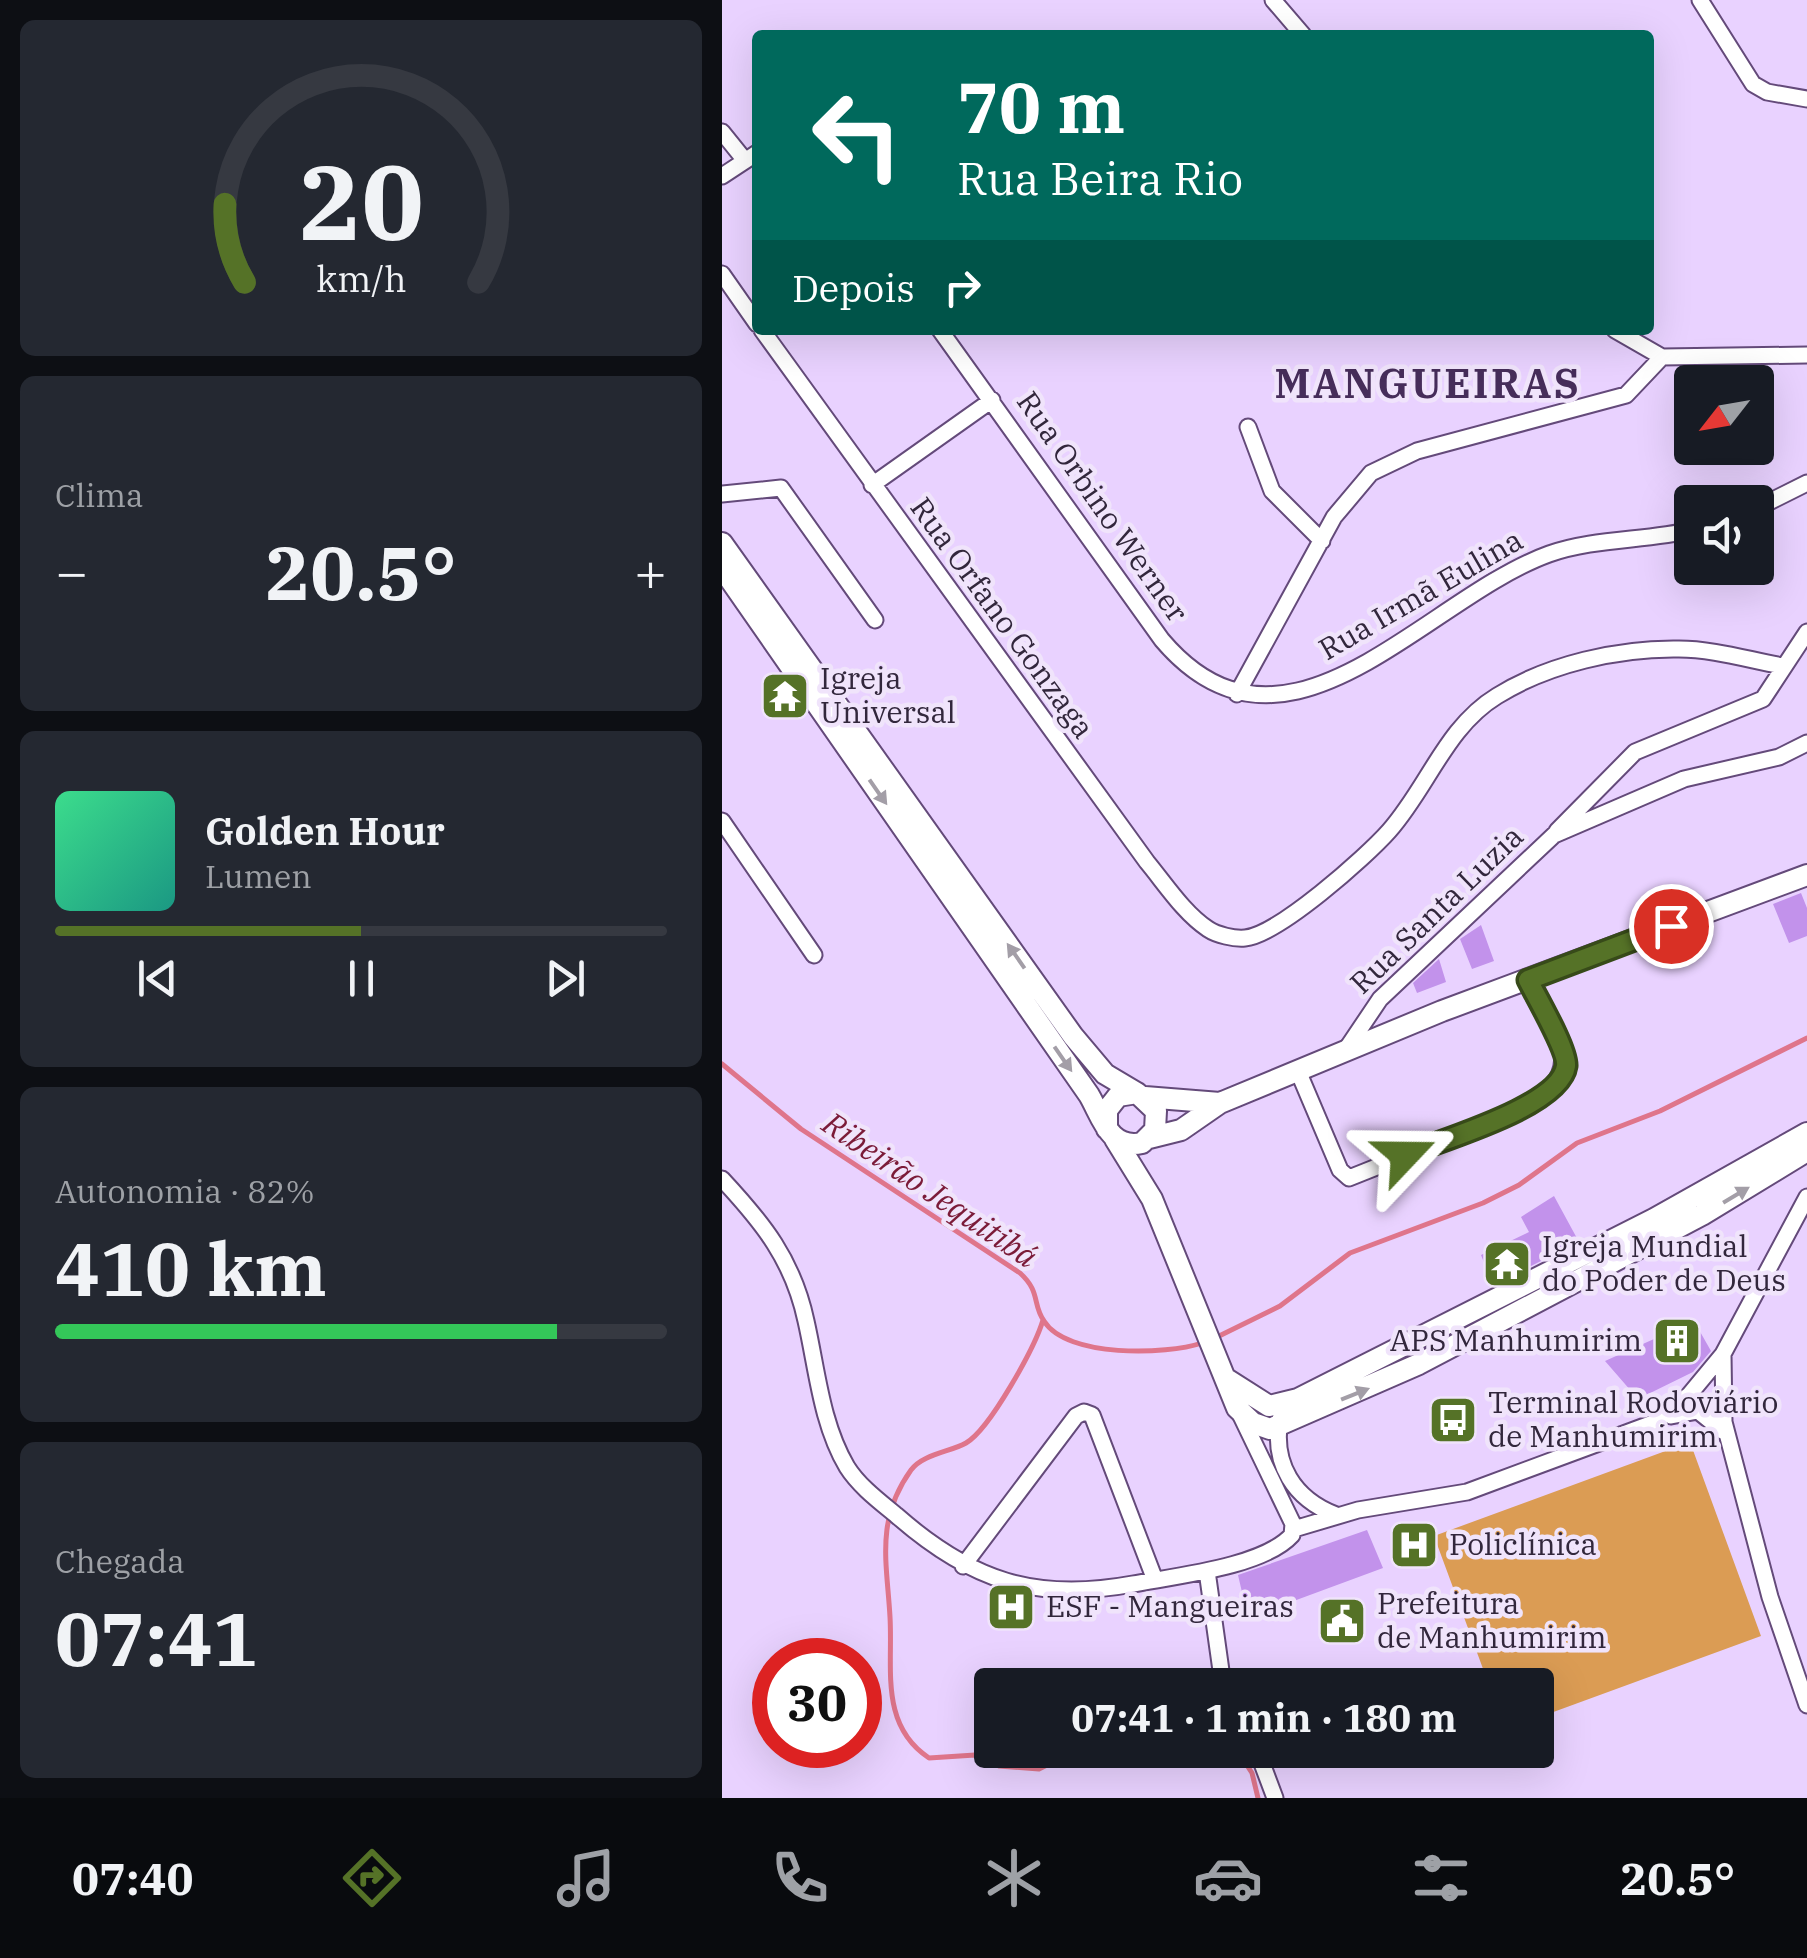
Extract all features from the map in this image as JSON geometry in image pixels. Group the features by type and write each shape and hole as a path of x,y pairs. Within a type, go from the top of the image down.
{"street":[{"path":"1700,0 1753,84 1784,96 1806,98"},
{"path":"1277,2 1299,30"},
{"path":"722,132 750,156 722,176"},
{"path":"722,274 752,317"},
{"name":"Rua Orfano Gonzaga","path":"766,335 1147,862 1209,930 1244,938 1272,928 1390,829 1470,715 1516,686 1560,668 1636,651 1682,649 1783,666"},
{"name":"Rua Orbino Werner","path":"944,335 1162,640 1194,674 1237,694"},
{"path":"1624,335 1662,356 1806,355"},
{"path":"1237,694 1350,494 1384,464 1626,395 1662,356"},
{"path":"872,485 992,400"},
{"path":"1248,426 1272,490 1322,541"},
{"path":"1774,499 1806,483"},
{"path":"722,494 781,488 875,620"},
{"name":"Rua Irmã Eulina","path":"1237,694 1288,696 1334,678 1550,554 1674,533"},
{"path":"722,542 1073,1036 1105,1074 1141,1095 1156,1112 1148,1139 1152,1199"},
{"path":"722,568 1088,1095 1152,1199 1237,1408 1294,1528"},
{"path":"1554,835 1635,752 1764,699 1806,632"},
{"name":"Rua Santa Luzia","path":"1344,1052 1380,998 1554,835 1684,779 1779,757 1806,743"},
{"path":"722,822 814,955"},
{"path":"1111,1134 1133,1145 1193,1124 1220,1103 1344,1052 1806,874"},
{"path":"1298,1071 1340,1170 1350,1178 1527,1107 1560,1079 1565,1060 1528,980"},
{"path":"1111,1134 1111,1102 1141,1095 1220,1103"},
{"path":"1772,1163 1806,1133"},
{"path":"1281,1416 1462,1316 1538,1289 1772,1163 1806,1151"},
{"path":"722,1179 765,1224 788,1268 805,1317 830,1427 847,1467 910,1528 963,1566 1032,1589 1098,1590 1207,1571 1282,1544 1294,1528 1336,1515 1467,1492 1653,1423 1698,1411 1716,1422 1728,1437"},
{"path":"1653,1423 1689,1394 1723,1354 1806,1197"},
{"path":"1237,1408 1258,1426 1397,1375 1473,1335 1538,1289"},
{"path":"1462,1316 1473,1335"},
{"path":"1723,1354 1721,1408 1770,1597 1806,1705"},
{"path":"1386,1356 1397,1375"},
{"path":"1221,1369 1256,1401 1281,1416"},
{"path":"963,1566 1076,1416 1084,1412 1092,1415 1156,1580"},
{"path":"1281,1416 1279,1452 1292,1486 1319,1508 1336,1515"},
{"path":"1207,1571 1221,1668"},
{"path":"1264,1768 1275,1798"}],"shaded area":[{"path":"1690,1442 1761,1636 1554,1712 1554,1668 1483,1668 1434,1536"}],"building":[{"path":"1801,893 1807,908 1807,936 1789,943 1773,904"},
{"path":"1481,925 1494,961 1472,969 1460,939"},
{"path":"1439,959 1446,982 1417,993 1413,983"},
{"path":"1554,1196 1579,1242 1493,1285 1481,1255 1529,1232 1521,1217"},
{"name":"APS Manhumirim","path":"1694,1321 1711,1351 1693,1372 1638,1399 1605,1361"},
{"path":"1367,1530 1383,1568 1248,1618 1238,1575"}],"waterway":[{"name":"Ribeirão Jequitibá","path":"1213,1339 1280,1306 1350,1253 1483,1203 1519,1185 1577,1143 1660,1111 1807,1038"},
{"name":"Ribeirão Jequitibá","path":"722,1064 801,1129 1020,1273 1031,1286 1044,1321 1056,1333 1073,1342 1118,1350 1165,1350 1202,1343"},
{"path":"974,1755 929,1758 913,1745 895,1712 890,1675 888,1524 892,1506 911,1470 929,1457 966,1443 987,1422 1021,1367 1043,1320"},
{"path":"1026,1768 1041,1768"},
{"path":"1249,1768 1258,1798"}],"place":[{"name":"Igreja Universal","path":"785,696"},
{"name":"Igreja Mundial do Poder de Deus","path":"1507,1264"},
{"name":"APS Manhumirim","path":"1677,1341"},
{"name":"Terminal Rodoviário de Manhumirim","path":"1453,1420"},
{"name":"Policlínica","path":"1414,1545"},
{"name":"ESF - Mangueiras","path":"1011,1607"},
{"name":"Prefeitura de Manhumirim","path":"1342,1621"}],"district":[{"name":"MANGUEIRAS","path":"1428,384"}],"route":[{"path":"1405,1155 1527,1107 1560,1079 1565,1060 1528,980 1671,926"}]}
